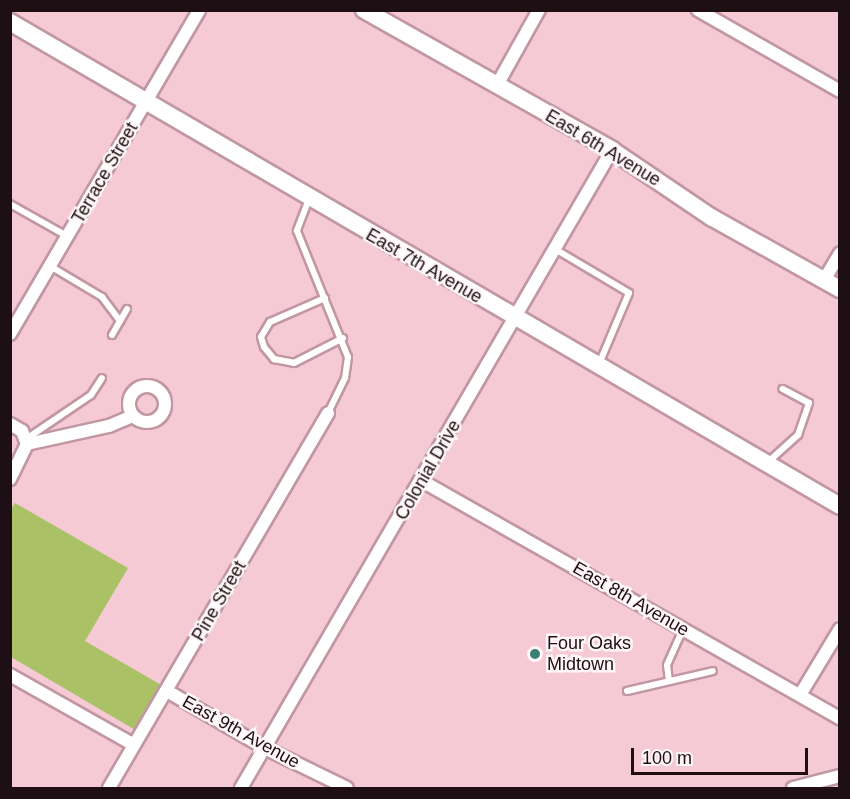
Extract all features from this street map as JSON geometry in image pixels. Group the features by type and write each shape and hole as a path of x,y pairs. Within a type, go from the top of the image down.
{"street":[{"name":"Terrace Street","path":"10,334 199,10"},
{"name":"East 6th Avenue","path":"364,10 612,150 711,217 840,289"},
{"path":"497,85 539,10"},
{"path":"698,10 840,91"},
{"name":"East 7th Avenue","path":"10,22 514,319 840,506"},
{"name":"Colonial Drive","path":"241,789 422,481 612,150"},
{"path":"824,280 840,253"},
{"name":"Pine Street","path":"109,789 328,413"},
{"path":"27,441 109,426 132,416"},
{"path":"10,424 22,431 27,441"},
{"path":"10,480 27,441"},
{"name":"East 8th Avenue","path":"422,481 840,718"},
{"path":"800,695 840,629"},
{"path":"10,675 134,745"},
{"name":"East 9th Avenue","path":"167,691 264,748 347,789"},
{"path":"793,789 840,776"}],"lane":[{"path":"309,199 300,216 297,231 343,338 348,357 345,378 328,413"},
{"path":"10,204 68,237"},
{"path":"555,249 629,293 598,367"},
{"path":"50,266 102,297 120,321"},
{"path":"326,298 270,322 261,337 264,347 274,359 294,363 343,338"},
{"path":"112,334 127,309"},
{"path":"27,441 91,395 102,378"},
{"path":"766,464 798,435 809,404 783,388"},
{"path":"669,681 667,665 683,629"},
{"path":"627,691 713,671"}],"green space":[{"path":"15,503 128,568 85,641 163,686 137,731 11,657 10,510"}],"place":[{"name":"Four Oaks Midtown","path":"535,654"}]}
